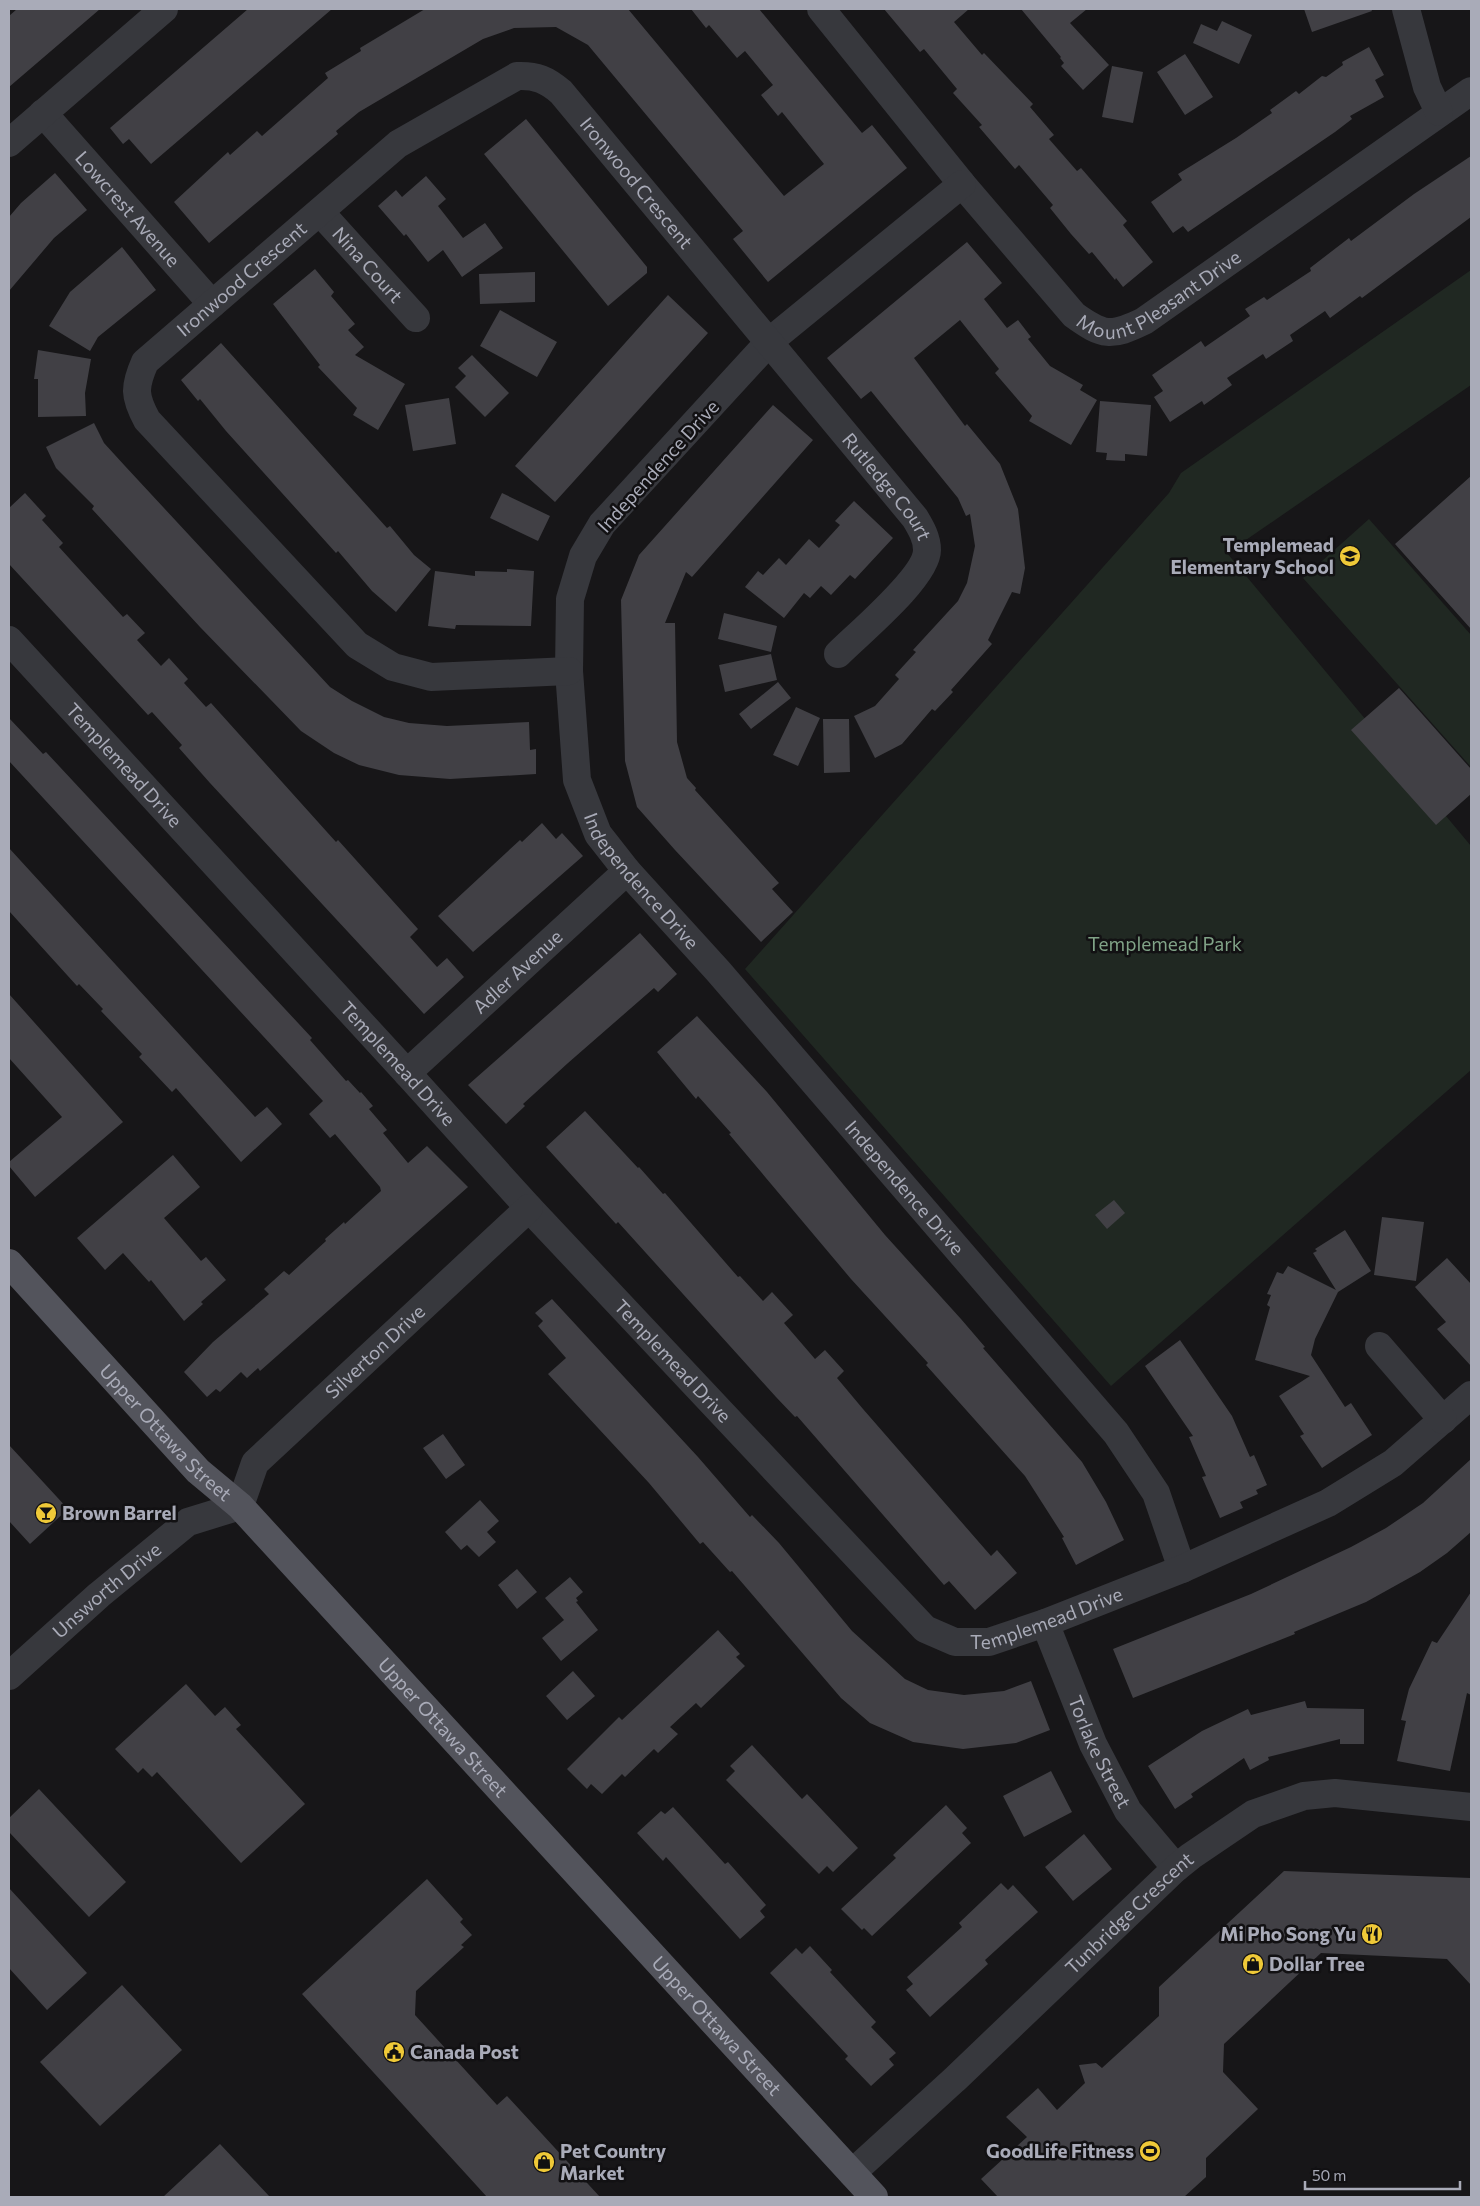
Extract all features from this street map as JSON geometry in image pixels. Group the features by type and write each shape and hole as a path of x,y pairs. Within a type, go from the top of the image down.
{"main road":[{"name":"Upper Ottawa Street","path":"9,1263 198,1471 240,1506 874,2197"}],"street":[{"path":"9,143 164,9"},
{"name":"Mount Pleasant Drive","path":"821,9 962,184 1074,315 1095,330 1120,332 1144,321 1471,91"},
{"path":"1406,9 1427,87 1440,112"},
{"name":"Ironwood Crescent","path":"569,671 431,677 393,667 357,645 147,420 136,394 136,381 145,362 398,144 501,84 517,76 532,75 549,82 561,92 768,344"},
{"name":"Lowcrest Avenue","path":"43,113 212,304"},
{"name":"Independence Drive","path":"962,184 768,344 602,524 583,556 570,599 569,671 577,780 598,834 627,871 776,1036 1116,1434 1156,1493 1182,1569"},
{"name":"Nina Court","path":"320,212 416,318"},
{"name":"Rutledge Court","path":"768,344 915,518 926,540 927,552 924,565 912,582 838,654"},
{"name":"Templemead Drive","path":"9,640 408,1073 529,1208 925,1629 955,1642 989,1642 1045,1623 1182,1569 1328,1503 1393,1463 1471,1395"},
{"name":"Adler Avenue","path":"408,1073 627,871"},
{"name":"Silverton Drive","path":"240,1506 255,1463 529,1208"},
{"path":"1379,1346 1443,1420"},
{"name":"Unsworth Drive","path":"9,1676 99,1595 188,1522 240,1506"},
{"name":"Torlake Street","path":"1045,1623 1093,1744 1128,1811 1176,1868"},
{"name":"Tunbridge Crescent","path":"852,2173 961,2073 1176,1868 1190,1856 1253,1814 1304,1796 1335,1793 1471,1807"}],"green space":[{"name":"Templemead Park","path":"1471,270 1471,385 1227,553 1471,846 1471,1070 1111,1386 745,969 1169,493 1181,473"},
{"path":"1369,519 1471,635 1471,767 1303,578"}],"building":[{"path":"17,9 100,9 9,87 9,16"},
{"path":"248,9 332,9 151,164 129,139 123,144 110,128"},
{"path":"425,9 628,9 784,196 824,164 782,112 778,116 761,95 773,85 745,51 737,58 709,25 706,28 691,9 759,9 862,133 872,125 907,168 768,282 733,239 743,231 588,45 556,27 514,28 483,39 359,112 336,131 338,134 209,243 174,202 228,152 230,155 257,131 262,136 328,78 325,73 361,51 360,48"},
{"path":"884,9 969,9 954,22 982,55 984,53 1033,104 1030,107 1054,135 1049,139 1077,171 1081,168 1127,221 1123,225 1153,262 1123,287 1116,278 1115,280 1092,252 1089,254 1071,234 1050,208 1053,205 1019,165 1015,169 979,127 982,125 953,93 957,89 924,49 920,52"},
{"path":"1021,9 1087,9 1070,23 1109,65 1083,90 1061,66 1064,63 1061,57"},
{"path":"1304,9 1371,9 1372,11 1312,32"},
{"path":"1222,21 1252,35 1239,64 1193,43 1201,24 1217,31"},
{"path":"1369,47 1384,75 1375,80 1384,97 1350,116 1352,119 1335,132 1188,232 1183,226 1173,233 1151,202 1182,180 1178,174 1272,113 1270,110 1296,91 1299,94 1322,76 1326,77 1343,65 1342,62"},
{"path":"1185,54 1213,97 1185,115 1157,72"},
{"path":"1112,66 1143,72 1133,123 1102,117"},
{"path":"526,119 647,267 647,273 608,306 484,154"},
{"path":"1471,156 1471,217 1362,298 1360,296 1330,318 1325,311 1290,335 1293,341 1266,359 1263,354 1227,378 1232,385 1204,405 1202,401 1170,422 1154,397 1163,391 1152,375 1201,341 1205,347 1250,316 1245,309 1264,297 1267,300 1311,271 1310,268 1349,238 1351,241 1414,194"},
{"path":"55,173 87,210 54,238 9,291 9,217 21,203"},
{"path":"426,176 446,199 438,206 463,238 485,223 503,248 462,277 443,250 428,262 406,234 404,236 378,206 396,190 402,197"},
{"path":"967,242 1002,283 984,299 1007,328 1018,320 1031,337 1028,339 1050,366 1083,385 1080,390 1097,400 1071,445 1029,421 1032,416 995,373 999,369 960,320 914,358 965,426 967,424 1000,464 1018,509 1025,568 1020,594 1012,592 988,640 992,644 951,690 953,692 935,711 932,709 902,744 875,758 854,716 875,706 899,679 895,675 916,652 913,650 958,601 967,583 975,546 970,514 966,516 958,498 871,391 861,399 827,358"},
{"path":"122,247 156,290 98,337 90,351 49,326 70,292"},
{"path":"315,269 334,292 331,296 355,324 348,330 364,347 355,355 405,384 378,430 353,415 357,408 318,367 320,365 273,304"},
{"path":"535,272 535,302 480,304 479,274"},
{"path":"668,295 708,333 555,502 515,466"},
{"path":"500,310 557,342 537,377 480,346"},
{"path":"221,343 387,528 390,526 414,555 431,569 396,612 372,591 338,551 336,553 181,380"},
{"path":"38,350 91,359 85,393 86,416 38,417 38,379 34,379"},
{"path":"472,355 509,393 485,417 455,387 466,376 458,368"},
{"path":"449,398 456,444 413,451 405,405"},
{"path":"1100,401 1151,405 1147,456 1125,454 1125,461 1106,460 1107,453 1096,452"},
{"path":"773,405 813,440 692,577 686,572 665,623 675,623 677,742 687,778 696,788 695,790 779,883 772,889 793,912 761,942 637,807 625,761 621,600 639,555"},
{"path":"94,423 104,443 330,687 352,701 384,717 409,723 447,726 529,722 530,750 536,749 536,774 450,779 399,775 359,765 334,753 301,731 200,627 92,509 94,506 56,468 46,447"},
{"path":"1471,476 1471,629 1395,544"},
{"path":"25,493 46,516 42,520 63,543 59,547 123,617 127,614 145,633 137,640 161,666 169,658 188,679 184,683 206,707 211,703 336,842 338,840 418,929 410,937 437,967 447,958 464,977 424,1014 210,783 179,748 182,745 152,712 148,715 9,564 9,508"},
{"path":"502,493 550,516 538,541 490,518"},
{"path":"854,501 893,538 855,579 850,575 831,595 821,586 810,598 804,593 784,618 745,587 758,571 763,575 779,558 786,565 809,539 819,548 840,525 835,521"},
{"path":"507,569 534,571 531,626 456,625 455,629 428,626 435,571 475,576 475,571 507,572"},
{"path":"724,613 777,626 771,652 718,639"},
{"path":"771,654 777,680 725,692 719,665"},
{"path":"778,682 791,698 751,729 739,714"},
{"path":"1399,688 1471,769 1471,794 1436,825 1351,730"},
{"path":"796,707 820,718 798,766 773,755"},
{"path":"9,718 43,754 46,752 312,1038 310,1040 346,1081 348,1080 361,1092 373,1106 369,1109 387,1130 383,1133 408,1163 427,1146 468,1187 260,1371 258,1368 247,1378 241,1372 220,1392 216,1389 207,1397 184,1372 213,1342 269,1294 264,1289 284,1271 289,1275 326,1241 325,1239 344,1222 345,1224 381,1191 380,1187 335,1134 330,1138 309,1114 323,1101 9,761"},
{"path":"823,719 849,719 850,772 824,773"},
{"path":"542,823 556,839 562,833 583,856 473,952 438,916 520,840 522,842"},
{"path":"9,848 255,1117 267,1107 282,1124 241,1162 176,1088 172,1092 139,1057 142,1054 101,1011 103,1009 79,984 77,986 9,911"},
{"path":"640,933 677,974 658,992 654,988 568,1063 523,1104 525,1106 506,1124 468,1085"},
{"path":"9,994 123,1122 35,1197 9,1166 9,1162 62,1117 9,1058"},
{"path":"697,1016 767,1092 885,1235 961,1319 985,1347 983,1348 1082,1462 1106,1502 1124,1540 1076,1565 1062,1538 1064,1537 1025,1476 926,1365 928,1363 851,1279 729,1134 731,1133 698,1096 696,1099 657,1052"},
{"path":"585,1111 663,1194 665,1193 738,1277 740,1276 763,1301 772,1292 793,1315 784,1323 815,1359 825,1350 844,1371 837,1378 863,1409 991,1556 997,1550 1017,1573 975,1610 949,1581 944,1585 797,1416 795,1417 776,1397 618,1222 616,1224 546,1147"},
{"path":"173,1155 200,1187 164,1218 201,1261 206,1257 226,1280 201,1302 203,1304 184,1321 151,1280 149,1282 123,1253 105,1270 77,1238"},
{"path":"1114,1200 1125,1213 1107,1229 1095,1215"},
{"path":"1382,1217 1424,1222 1416,1281 1374,1275"},
{"path":"1345,1230 1371,1271 1338,1292 1315,1339 1311,1355 1345,1407 1351,1403 1372,1435 1322,1468 1300,1436 1304,1434 1279,1396 1310,1376 1255,1360 1270,1307 1267,1305 1271,1295 1267,1294 1277,1272 1283,1274 1288,1266 1336,1290 1313,1253 1317,1251 1315,1249"},
{"path":"1447,1258 1471,1284 1471,1366 1437,1329 1446,1322 1415,1287"},
{"path":"552,1299 698,1457 750,1517 752,1515 779,1543 852,1631 905,1679 928,1690 964,1695 1004,1691 1031,1681 1050,1730 1016,1743 963,1749 913,1742 870,1723 841,1698 732,1571 730,1572 703,1542 700,1544 649,1483 548,1374 566,1358 538,1326 543,1321 535,1313"},
{"path":"1180,1340 1232,1416 1250,1457 1254,1455 1267,1485 1256,1490 1258,1494 1240,1502 1243,1508 1220,1518 1202,1477 1206,1476 1189,1437 1193,1436 1145,1366"},
{"path":"443,1434 465,1465 446,1479 423,1448"},
{"path":"9,1445 68,1509 30,1544 9,1521"},
{"path":"1471,1459 1471,1532 1447,1553 1420,1572 1366,1602 1294,1632 1295,1634 1133,1698 1113,1649 1251,1594 1351,1547 1386,1528 1423,1503"},
{"path":"480,1500 499,1521 487,1532 496,1542 479,1557 467,1545 461,1550 445,1532"},
{"path":"517,1569 537,1592 517,1609 498,1585"},
{"path":"570,1577 583,1592 576,1598 578,1601 576,1602 598,1630 561,1661 542,1638 564,1620 545,1598"},
{"path":"1471,1592 1471,1695 1467,1693 1450,1771 1397,1761 1406,1721 1401,1720 1409,1689 1432,1641 1437,1643"},
{"path":"718,1630 740,1654 736,1657 745,1666 701,1708 696,1703 670,1727 678,1734 658,1753 654,1749 625,1777 622,1774 602,1794 591,1784 587,1789 567,1769 619,1717 622,1720"},
{"path":"573,1671 595,1696 567,1720 546,1696"},
{"path":"186,1684 215,1716 225,1707 241,1725 236,1729 305,1804 241,1863 157,1772 152,1777 143,1768 138,1773 115,1749"},
{"path":"1305,1701 1307,1708 1364,1709 1364,1744 1340,1744 1340,1739 1268,1757 1269,1760 1250,1770 1244,1758 1191,1794 1193,1797 1175,1809 1148,1766 1202,1731 1248,1709 1251,1715"},
{"path":"752,1745 802,1799 807,1794 858,1848 833,1872 827,1866 819,1874 726,1780 735,1771 730,1766"},
{"path":"1051,1771 1072,1812 1024,1837 1003,1796"},
{"path":"39,1789 126,1882 89,1917 9,1832 9,1818"},
{"path":"946,1805 967,1828 962,1833 971,1843 872,1936 864,1928 862,1930 841,1909 896,1858 893,1855"},
{"path":"673,1807 725,1864 728,1862 766,1905 760,1911 765,1917 740,1939 666,1857 663,1861 637,1833 661,1811 665,1814"},
{"path":"1084,1834 1112,1869 1073,1901 1045,1867"},
{"path":"1284,1871 1471,1878 1471,1985 1447,1959 1321,1953 1224,2044 1223,2072 1258,2109 1206,2158 1206,2177 1184,2197 998,2197 981,2179 1027,2137 1006,2117 1038,2088 1057,2110 1085,2083 1079,2065 1096,2063 1102,2068 1159,2016 1159,1987"},
{"path":"427,1879 463,1919 460,1922 472,1935 461,1945 464,1947 416,1991 415,2015 497,2105 507,2096 600,2197 487,2197 302,1994"},
{"path":"1001,1883 1008,1890 1013,1885 1038,1912 985,1960 988,1964 930,2017 906,1990 913,1984 907,1977 962,1927 959,1923"},
{"path":"9,1888 87,1973 47,2010 9,1968"},
{"path":"810,1946 832,1970 830,1972 876,2022 871,2027 896,2053 889,2059 894,2065 871,2086 845,2059 848,2056 770,1973 796,1948 802,1954"},
{"path":"122,1985 182,2050 100,2126 40,2062"},
{"path":"220,2144 270,2197 163,2197"}],"place":[{"name":"Templemead Elementary School","path":"1350,556"},
{"name":"Brown Barrel","path":"46,1513"},
{"name":"Mi Pho Song Yu","path":"1372,1934"},
{"name":"Dollar Tree","path":"1253,1964"},
{"name":"Canada Post","path":"394,2052"},
{"name":"GoodLife Fitness","path":"1150,2151"},
{"name":"Pet Country Market","path":"544,2162"}]}
